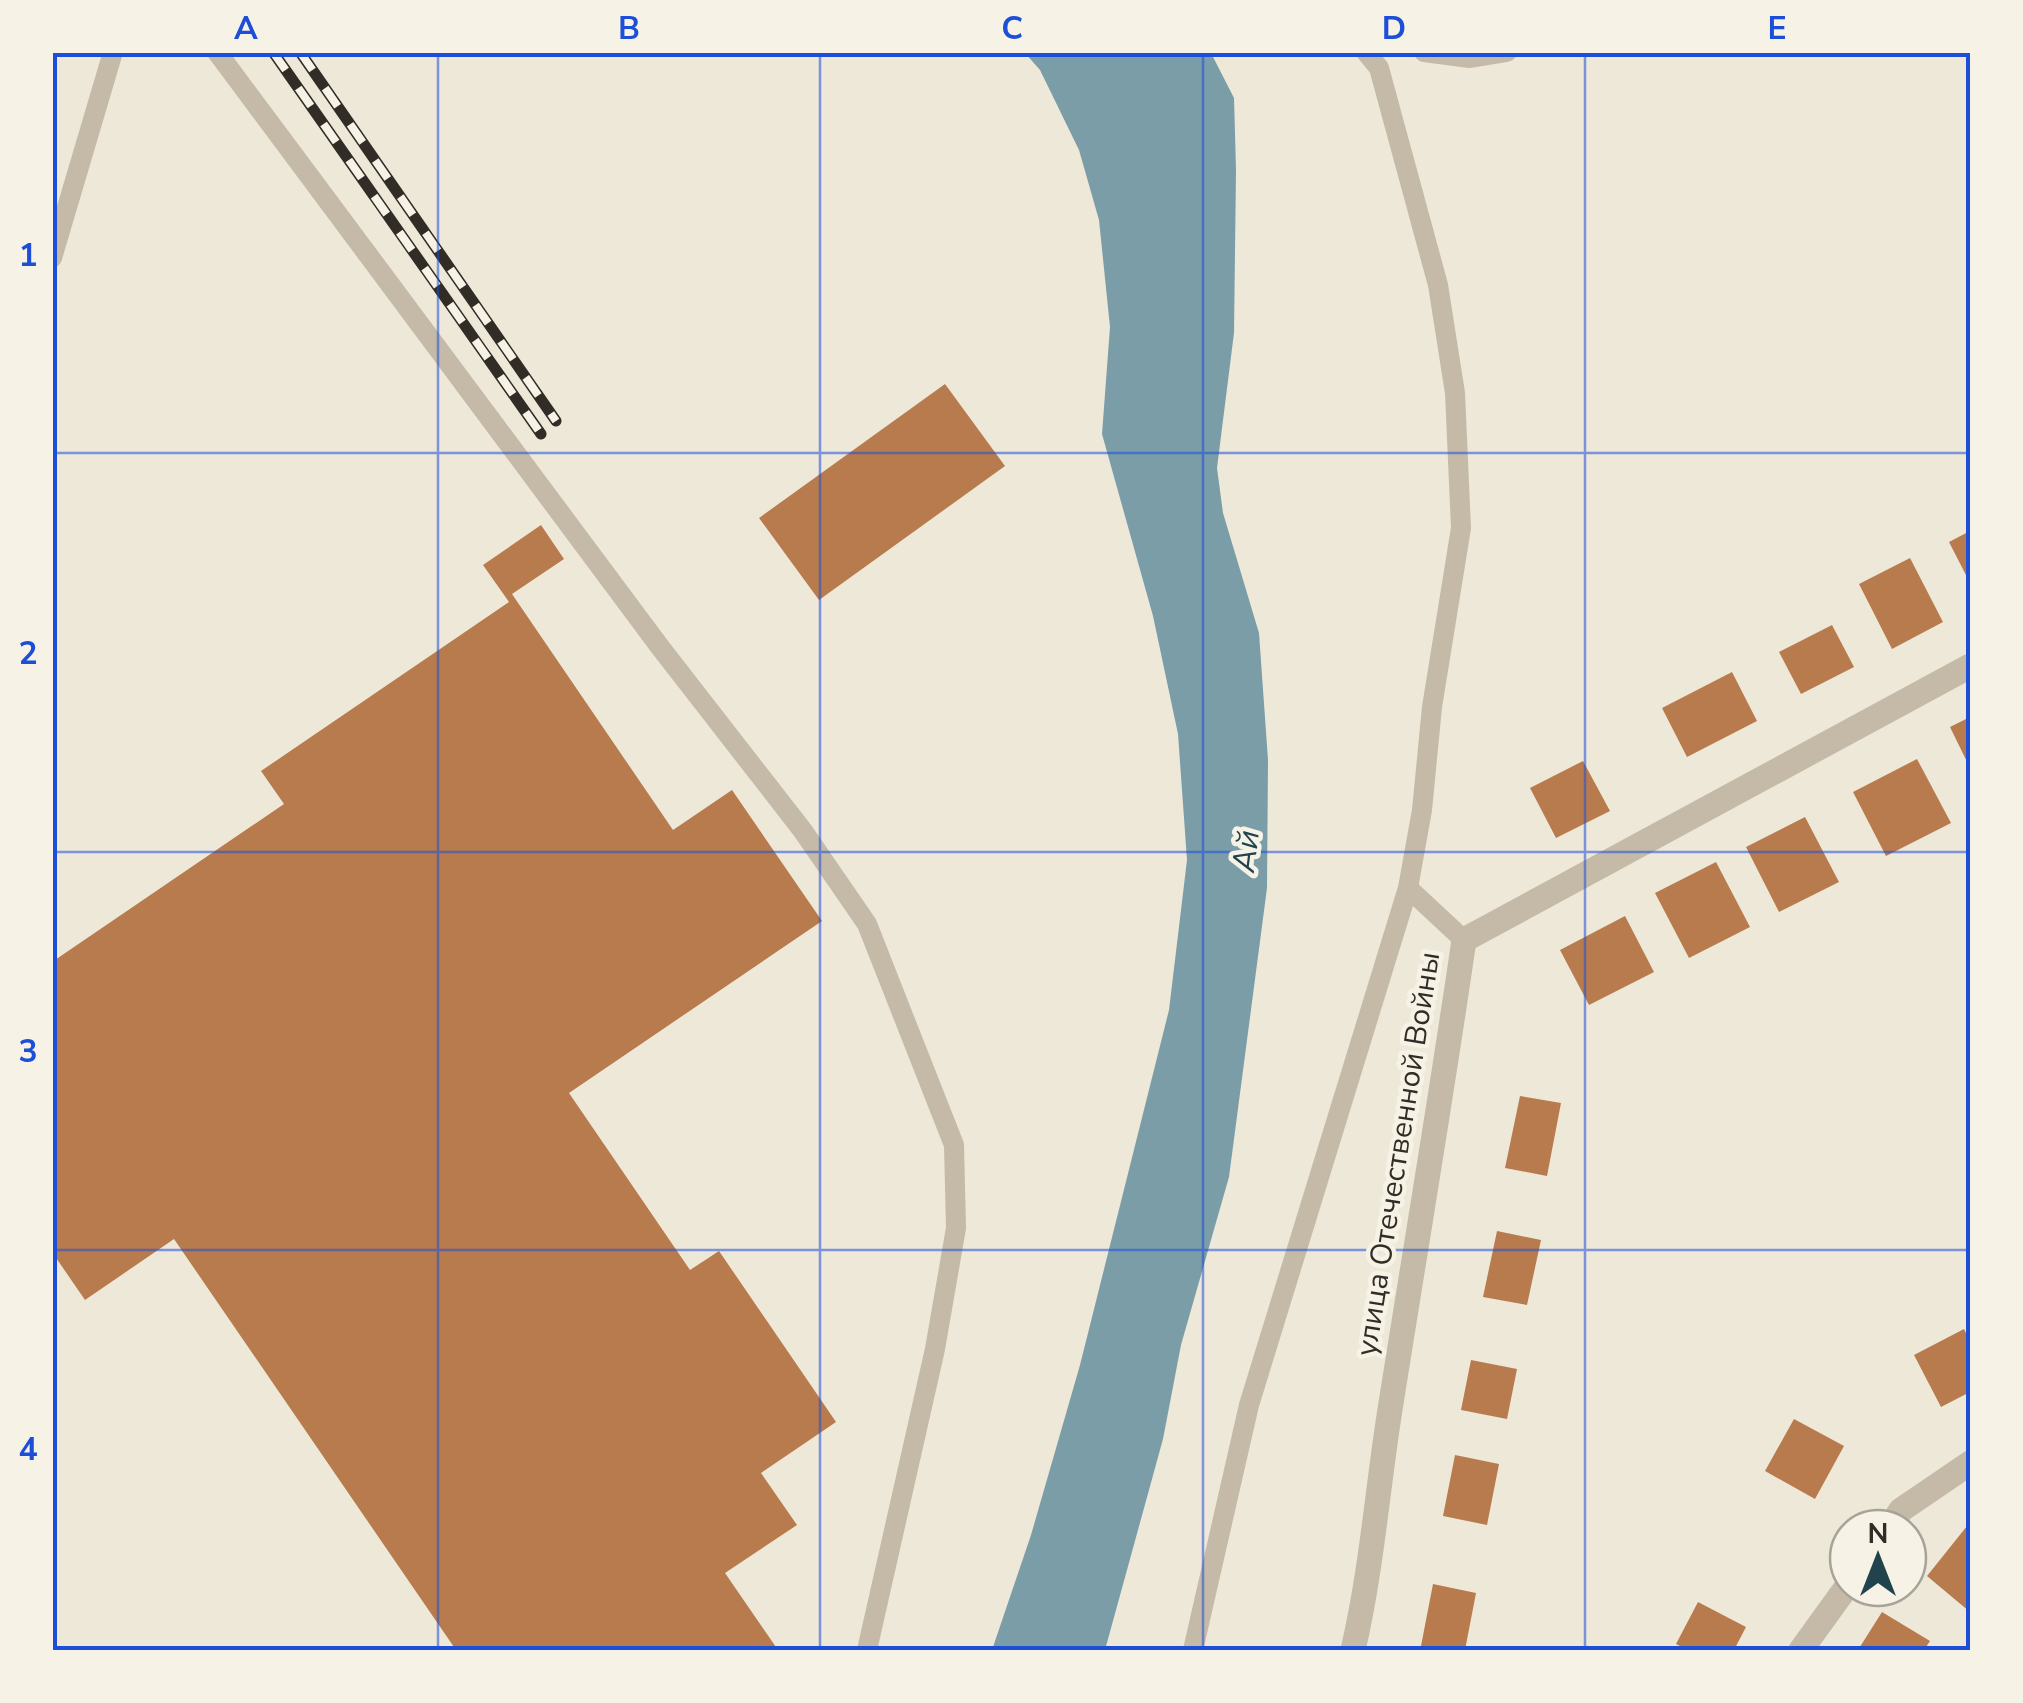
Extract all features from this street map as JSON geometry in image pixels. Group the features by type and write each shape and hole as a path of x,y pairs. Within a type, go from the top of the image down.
{"street":[{"name":"улица Отечественной Войны","path":"1353,1650 1363,1607 1464,940 1970,666"},
{"path":"1905,1508 1970,1463"},
{"path":"1801,1650 1831,1608"}],"lane":[{"path":"52,258 113,52"},
{"path":"216,52 648,631 803,831 868,924 954,1146 956,1228 935,1349 868,1650"},
{"path":"1193,1650 1249,1405 1408,888 1461,528 1455,393 1438,285 1379,68 1366,52"},
{"path":"1424,52 1470,58 1507,52"},
{"path":"1408,888 1464,940"}],"water":[{"name":"Ай","path":"1025,53 1211,53 1234,98 1234,333 1217,468 1223,513 1259,633 1268,760 1267,888 1229,1177 1181,1345 1163,1439 1105,1650 992,1650 1031,1535 1080,1365 1169,1010 1187,860 1178,734 1153,616 1102,434 1110,327 1099,220 1079,150 1040,70"}],"building":[{"path":"945,384 1005,466 819,600 759,518"},
{"path":"541,525 564,559 512,594 673,830 732,790 822,921 569,1093 690,1270 719,1251 836,1422 761,1473 797,1525 725,1573 778,1650 456,1650 174,1239 85,1300 52,1252 52,962 284,804 261,771 509,602 483,565"},
{"path":"1970,531 1970,583 1949,542"},
{"path":"1910,558 1943,622 1892,649 1859,584"},
{"path":"1832,625 1854,667 1801,694 1779,652"},
{"path":"1732,672 1757,721 1687,757 1662,708"},
{"path":"1970,717 1970,768 1950,727"},
{"path":"1917,759 1951,823 1886,856 1853,792"},
{"path":"1583,761 1610,811 1556,838 1530,788"},
{"path":"1805,817 1839,882 1779,912 1746,847"},
{"path":"1716,862 1750,927 1689,958 1655,893"},
{"path":"1625,916 1654,972 1589,1005 1560,950"},
{"path":"1520,1096 1561,1103 1547,1176 1505,1168"},
{"path":"1497,1231 1541,1240 1527,1305 1483,1297"},
{"path":"1964,1329 1970,1341 1970,1392 1941,1407 1914,1355"},
{"path":"1471,1360 1517,1369 1507,1419 1461,1410"},
{"path":"1794,1419 1844,1446 1815,1499 1765,1471"},
{"path":"1455,1455 1499,1464 1487,1525 1443,1516"},
{"path":"1967,1526 1970,1528 1970,1612 1928,1575"},
{"path":"1433,1584 1476,1593 1465,1650 1421,1646"},
{"path":"1698,1602 1746,1627 1734,1650 1688,1650 1676,1644"},
{"path":"1882,1612 1930,1641 1924,1650 1858,1650"}],"railway":[{"path":"273,52 541,434"},
{"path":"300,52 556,421"}]}
